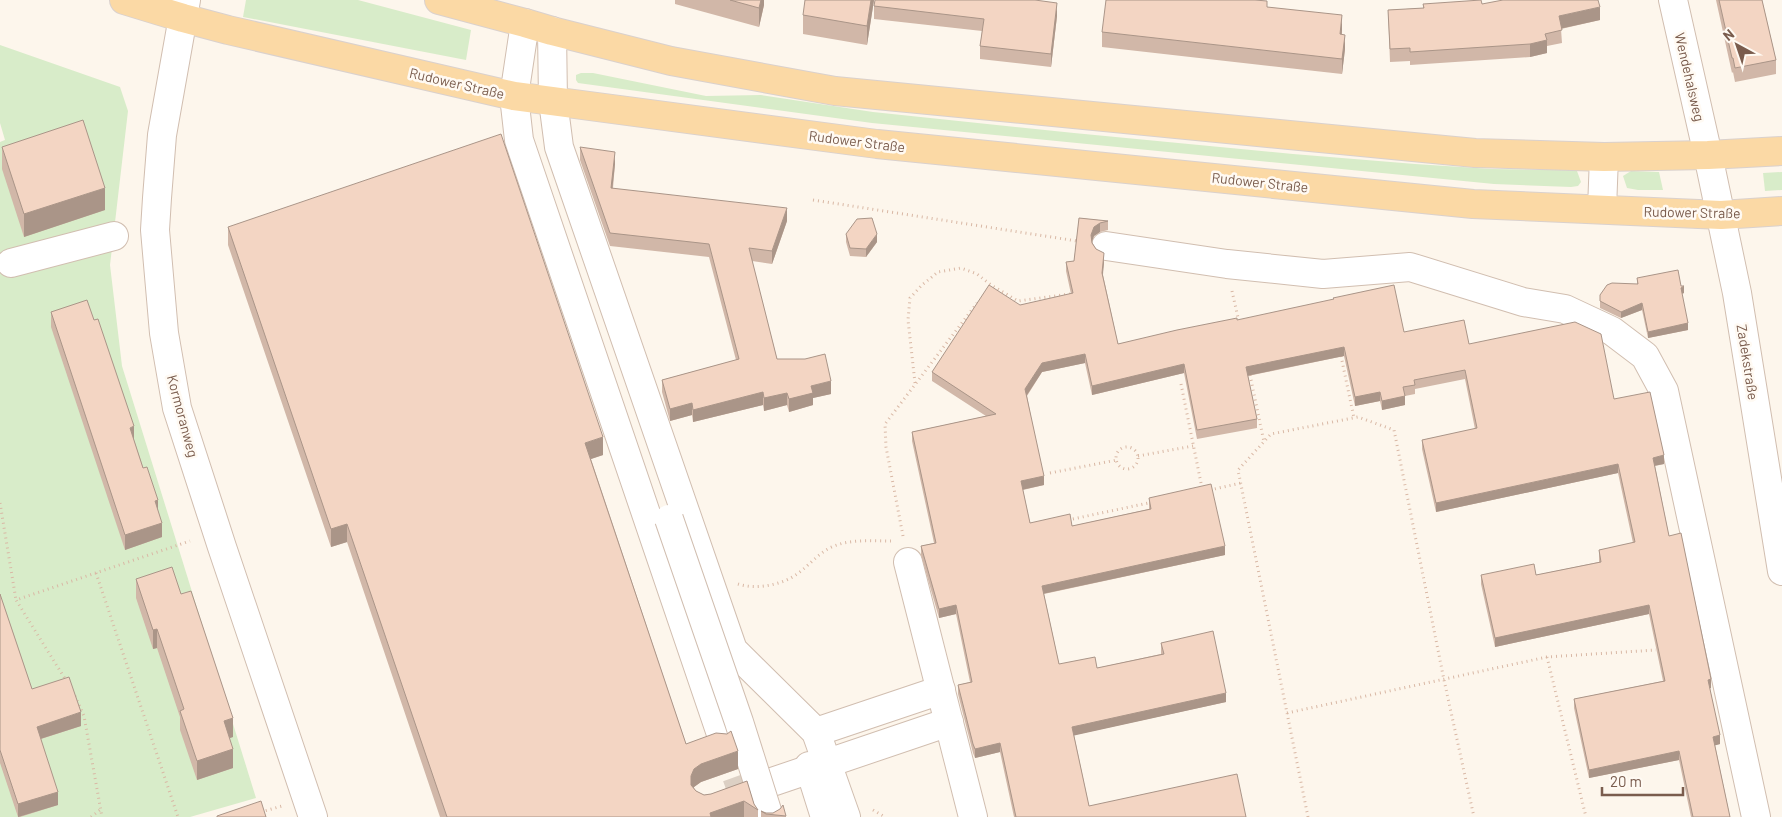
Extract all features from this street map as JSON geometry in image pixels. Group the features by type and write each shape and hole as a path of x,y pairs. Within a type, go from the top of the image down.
{"main road":[{"name":"Rudower Straße","path":"124,0 184,9 356,60 514,96 877,144 1473,204 1721,215 1782,211"},
{"path":"439,0 671,61 835,91 1475,153 1604,157 1708,155 1782,151"}],"street":[{"name":"Wendehalsweg","path":"1673,0 1708,155"},
{"name":"Kormoranweg","path":"184,9 162,135 157,198 156,230 164,333 178,408 222,547 313,817"},
{"path":"526,22 514,96 519,140 722,737"},
{"path":"552,31 553,101 559,147 702,561 733,650 816,732 818,766 825,817"},
{"name":"Zadekstraße","path":"1708,155 1737,293 1782,571"},
{"path":"1602,209 1604,157"},
{"path":"10,263 114,236"},
{"path":"1106,246 1227,264 1323,274 1410,267 1524,302 1566,309 1612,331 1645,356 1664,391 1756,817"},
{"path":"625,450 669,519 764,780 769,817"},
{"path":"906,551 973,817"},
{"path":"816,732 941,690"},
{"path":"790,707 818,766 846,817"},
{"path":"732,788 818,766 948,722"}],"path":[{"path":"813,200 1077,241"},
{"path":"1227,264 1240,328"},
{"path":"915,384 908,320 910,298 922,284 938,272 961,268 977,274 1018,302 1076,294"},
{"path":"985,292 991,285"},
{"path":"702,561 721,577 741,585 760,586 776,584 796,575 818,555 832,547 849,541 906,551 886,447 885,424 980,300"},
{"path":"1341,356 1354,418"},
{"path":"1250,375 1264,442"},
{"path":"1181,384 1202,491 1241,484"},
{"path":"1308,817 1238,470 1271,434 1358,417 1394,430 1444,680 1474,817"},
{"path":"1138,456 1193,446"},
{"path":"1127,447 1134,450 1138,456 1136,466 1130,469 1123,468 1116,460 1118,453 1127,447"},
{"path":"1050,473 1116,460"},
{"path":"1060,522 1155,502"},
{"path":"0,503 16,600 72,689 84,716 102,817"},
{"path":"16,600 194,539"},
{"path":"96,573 178,817"},
{"path":"1287,713 1547,657 1656,650"},
{"path":"1547,657 1586,817"},
{"path":"260,812 284,805"},
{"path":"91,817 100,810"}],"green space":[{"path":"246,0 358,0 471,30 466,60 243,17"},
{"path":"0,45 120,87 128,111 110,265 122,366 256,798 190,817 0,817 0,142 5,140 0,123"},
{"path":"593,73 706,96 761,95 873,112 1074,133 1415,164 1492,169 1572,170 1577,171 1581,182 1578,186 1571,187 1494,184 872,123 578,83 576,75"},
{"path":"1631,171 1659,172 1663,190 1627,188 1623,176"},
{"path":"1782,172 1782,190 1765,191 1763,173"}],"building":[{"path":"730,0 761,0 759,8"},
{"path":"805,0 871,0 867,26 803,15"},
{"path":"875,0 1035,0 1057,3 1051,54 980,46 984,19 874,6"},
{"path":"1106,0 1255,0 1267,1 1267,7 1342,15 1340,34 1345,35 1342,59 1102,32"},
{"path":"1481,0 1482,4 1503,0 1598,0 1600,7 1559,16 1562,30 1545,34 1547,40 1530,44 1410,52 1410,48 1390,49 1388,10 1424,8 1423,4"},
{"path":"1719,0 1762,0 1776,60 1735,68"},
{"path":"83,120 105,188 24,214 2,147"},
{"path":"501,134 603,437 585,443 686,744 716,733 727,734 731,731 738,751 701,764 694,769 691,776 691,785 696,791 704,795 747,781 754,804 758,810 744,801 710,813 711,817 447,817 347,524 331,529 228,227"},
{"path":"580,147 615,152 611,188 787,208 772,251 749,248 777,359 805,359 825,354 831,381 811,386 813,393 789,399 787,393 764,398 763,392 693,410 692,403 670,409 662,380 739,359 709,244 610,233"},
{"path":"872,218 877,234 866,249 850,248 846,234 857,219"},
{"path":"1079,218 1108,221 1094,227 1091,235 1092,243 1096,249 1104,253 1102,273 1118,344 1394,285 1404,332 1464,320 1469,344 1575,322 1601,334 1614,399 1650,392 1664,455 1653,458 1669,536 1681,533 1711,679 1708,680 1720,735 1713,737 1730,817 1693,817 1679,751 1589,770 1574,699 1665,681 1649,605 1495,638 1481,575 1534,564 1536,575 1601,562 1599,550 1635,542 1618,464 1436,503 1422,440 1477,428 1465,370 1414,380 1415,385 1403,387 1405,396 1382,401 1380,392 1355,397 1344,347 1246,367 1257,419 1197,430 1184,364 1092,386 1085,354 1042,363 1025,389 1044,476 1021,481 1030,523 1070,514 1072,526 1151,509 1149,498 1211,484 1225,546 1042,586 1059,664 1095,657 1097,668 1164,654 1161,643 1213,631 1226,693 1072,727 1089,806 1237,774 1246,817 1016,817 1000,743 975,749 973,744 958,685 972,682 956,605 939,609 921,546 936,543 912,432 996,414 932,372 989,285 1020,305 1073,293 1066,262 1074,261"},
{"path":"1678,270 1681,286 1684,286 1681,288 1688,323 1648,332 1642,303 1621,312 1600,301 1600,295 1607,285 1612,283 1638,284 1637,278"},
{"path":"87,300 94,320 98,319 134,426 130,428 143,468 147,467 158,500 155,501 162,523 125,535 51,312"},
{"path":"172,567 181,594 191,591 233,718 224,721 233,749 197,761 180,711 184,709 157,629 153,630 136,579"},
{"path":"0,594 32,689 69,677 81,712 37,727 58,792 18,804 0,750"},
{"path":"261,801 266,817 217,817 217,816"},
{"path":"783,805 786,816 766,814 761,811 773,813"}],"tunnel":[{"path":"722,737 751,817"}]}
